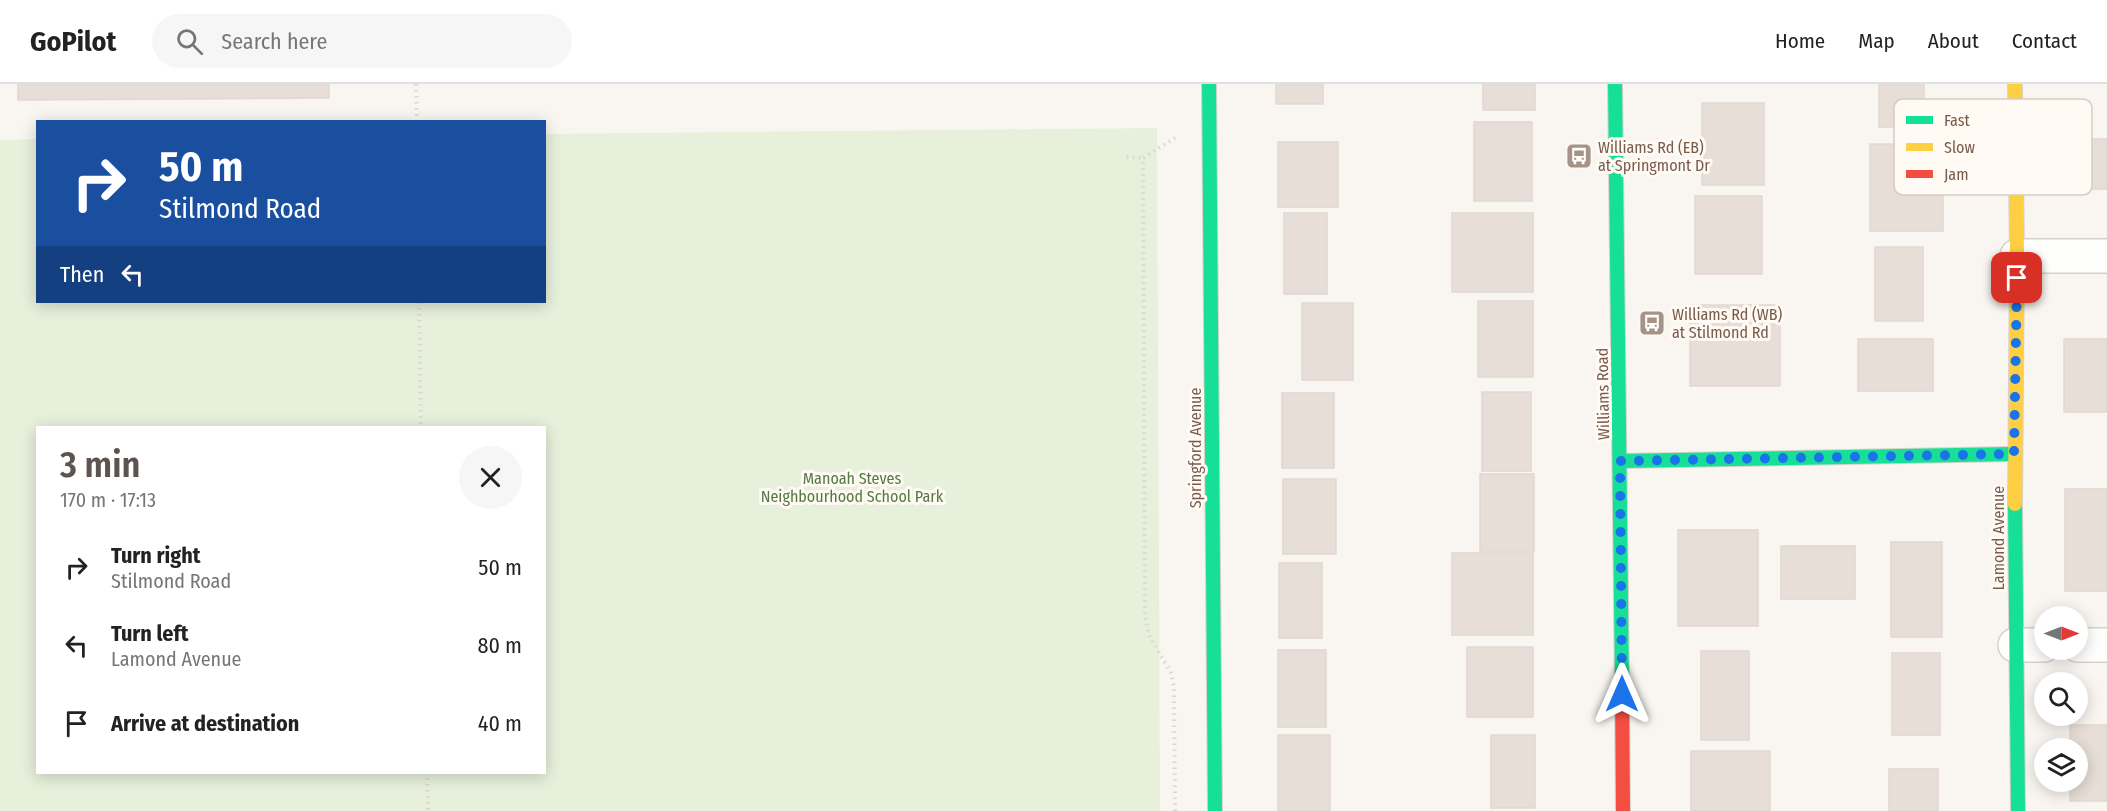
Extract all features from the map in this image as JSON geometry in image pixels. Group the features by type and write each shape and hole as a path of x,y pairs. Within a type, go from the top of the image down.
{"street":[{"name":"Springford Avenue","path":"1209,84 1215,811"},
{"name":"Williams Road","path":"1616,84 1623,811"},
{"name":"Lamond Avenue","path":"2015,84 2015,99"},
{"name":"Lamond Avenue","path":"2016,195 2014,454 2030,645 2018,811"},
{"path":"2017,256 2107,256"},
{"path":"1620,461 2014,454"},
{"path":"2088,645 2107,645"}],"path":[{"path":"416,84 417,120"},
{"path":"1127,157 1143,158 1210,116"},
{"path":"1143,158 1145,616 1149,635 1171,673 1174,687 1175,811"},
{"path":"419,303 421,426"},
{"path":"427,774 428,811"}],"green space":[{"name":"Manoah Steves Neighbourhood School Park","path":"1157,128 1160,811 0,811 0,140 36,139 36,303 546,303 546,134"}],"building":[{"path":"18,84 329,84 329,98 18,100"},
{"path":"1276,84 1323,84 1323,104 1276,104"},
{"path":"1483,84 1535,84 1535,110 1483,110"},
{"path":"1879,84 1924,84 1924,99 1894,99 1894,127 1879,127"},
{"path":"1702,103 1764,103 1764,185 1702,185"},
{"path":"1474,122 1532,122 1532,201 1474,201"},
{"path":"2092,139 2107,139 2107,189 2092,189"},
{"path":"1278,142 1338,142 1338,207 1278,207"},
{"path":"1870,144 1894,144 1894,195 1943,195 1943,231 1870,231"},
{"path":"1695,196 1762,196 1762,274 1695,274"},
{"path":"1284,213 1327,213 1327,294 1284,294"},
{"path":"1452,213 1533,213 1533,292 1452,292"},
{"path":"1875,247 1923,247 1923,321 1875,321"},
{"path":"1478,301 1533,301 1533,377 1478,377"},
{"path":"1302,303 1353,303 1353,380 1302,380"},
{"path":"1690,305 1780,305 1780,386 1690,386"},
{"path":"1858,339 1933,339 1933,391 1858,391"},
{"path":"2064,339 2107,339 2107,412 2064,412"},
{"path":"1482,392 1531,392 1531,471 1482,471"},
{"path":"1282,393 1334,393 1334,468 1282,468"},
{"path":"1480,474 1534,474 1534,551 1480,551"},
{"path":"1283,479 1336,479 1336,554 1283,554"},
{"path":"2065,489 2107,489 2107,591 2065,591"},
{"path":"1678,530 1758,530 1758,626 1678,626"},
{"path":"1891,542 1942,542 1942,637 1891,637"},
{"path":"1781,546 1855,546 1855,599 1781,599"},
{"path":"1452,553 1533,553 1533,635 1452,635"},
{"path":"1279,563 1322,563 1322,638 1279,638"},
{"path":"1467,647 1533,647 1533,717 1467,717"},
{"path":"1278,650 1326,650 1326,727 1278,727"},
{"path":"1701,651 1749,651 1749,740 1701,740"},
{"path":"1892,653 1940,653 1940,735 1892,735"},
{"path":"2107,725 2107,801 2070,801 2070,792 2088,792 2088,738 2070,738 2070,726"},
{"path":"1278,735 1330,735 1330,811 1278,811"},
{"path":"1491,735 1535,735 1535,808 1491,808"},
{"path":"1691,751 1770,751 1770,811 1691,811"},
{"path":"1889,769 1938,769 1938,811 1889,811"}],"traffic: fast":[{"path":"1209,84 1215,811"},
{"path":"1615,84 1622,687"},
{"path":"1620,461 2014,454"},
{"path":"2015,504 2018,811"}],"traffic: slow":[{"path":"2015,84 2015,99"},
{"path":"2015,504 2016,195"}],"traffic: jam":[{"path":"1622,687 1623,811"}],"place":[{"name":"Williams Rd (EB) at Springmont Dr","path":"1579,156"},
{"name":"Williams Rd (WB) at Stilmond Rd","path":"1652,323"}],"route":[{"path":"1622,694 1620,461 2014,454 2017,278"}]}
